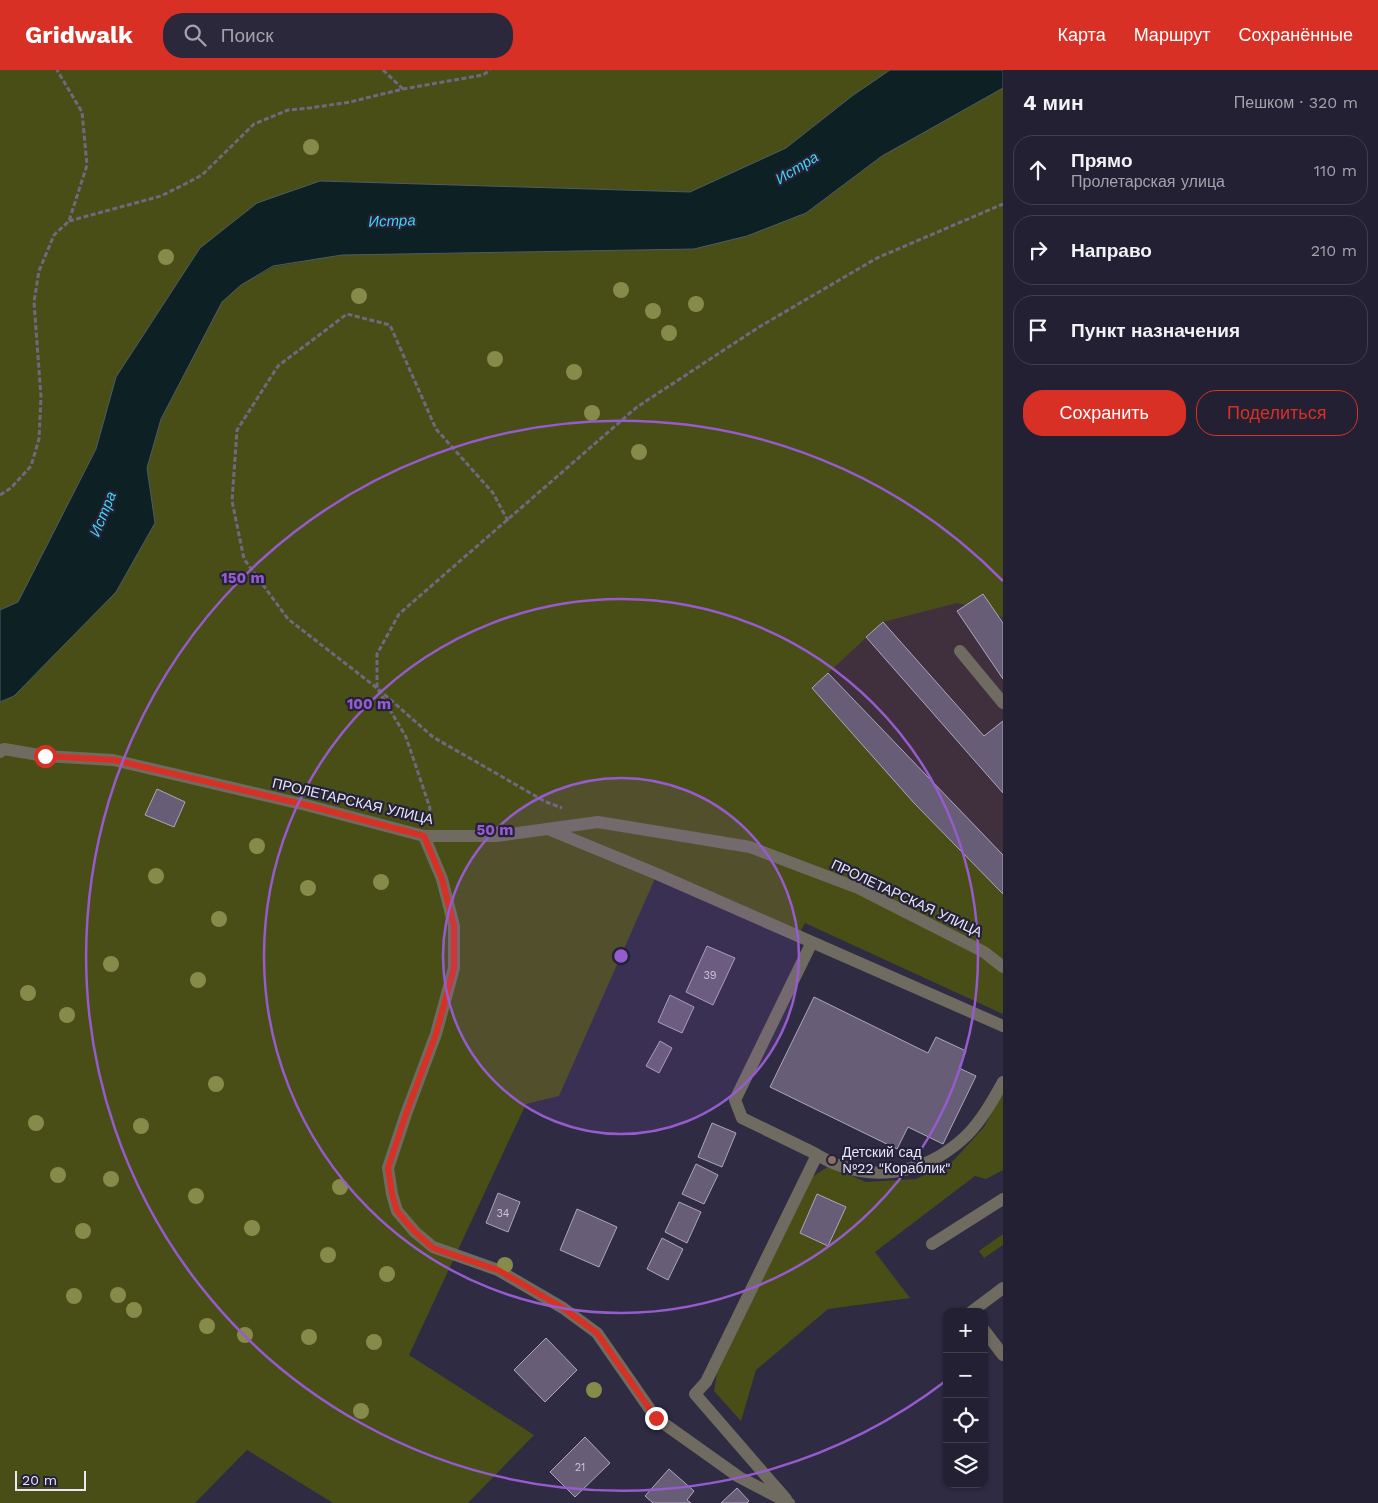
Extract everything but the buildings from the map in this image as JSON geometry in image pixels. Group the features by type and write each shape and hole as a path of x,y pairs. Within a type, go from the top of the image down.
{"street":[{"path":"960,651 1003,703"},
{"name":"ПРОЛЕТАРСКАЯ УЛИЦА","path":"0,752 4,749 45,756 114,760 306,805 424,836 496,836 598,822 750,847 858,888 984,952 1003,967"},
{"path":"548,829 657,874 1003,1026"},
{"path":"424,836 442,879 454,926 454,968 436,1034 388,1168 397,1211 415,1232 433,1248 498,1270 570,1313 597,1333 656,1418 739,1478 789,1503"},
{"path":"812,942 735,1100 742,1118 841,1166 874,1173 905,1171 930,1162 948,1151 968,1134 991,1103 1003,1082"},
{"path":"789,1503 695,1394 706,1382 817,1155"},
{"path":"932,1244 1003,1199"},
{"path":"976,1308 1003,1288"},
{"path":"988,1335 1003,1355"}],"path":[{"path":"57,70 82,112 87,165 69,221"},
{"path":"383,70 403,89"},
{"path":"0,495 11,488 31,466 39,440 41,397 34,302 39,271 54,235 69,221 161,196 202,175 254,124 288,110 350,102 403,89 483,75 490,70"},
{"path":"424,836 430,808 406,737 378,688 377,654 399,614 637,407 759,327 877,258 1003,204"},
{"path":"508,520 493,493 436,429 390,325 347,314 278,366 237,430 232,501 244,559 288,619 378,688 433,737 544,801 598,822"}],"shaded area":[{"path":"1003,566 1003,894 812,688 883,622"}],"green space":[{"path":"0,70 890,70 852,96 786,148 690,192 320,181 200,248 116,377 96,449 18,602 0,610"},
{"path":"1003,88 1003,618 988,610 957,603 883,622 812,688 1003,888 1003,1014 805,923 798,936 657,874 559,1096 526,1104 409,1355 534,1435 468,1503 333,1503 247,1450 195,1503 0,1503 0,702 14,696 116,592 155,523 147,468 161,419 222,302 241,285 273,267 342,255 694,249 747,236 806,213 882,156"},
{"path":"1003,1093 1003,1170 986,1179 975,1176 875,1252 910,1298 828,1309 756,1370 741,1421 714,1391 717,1373 809,1179 829,1166 866,1182 916,1179 953,1161 984,1127"},
{"path":"1003,1234 1003,1245 984,1258 979,1251"}],"water":[{"name":"Истра","path":"890,70 1003,70 1003,88 882,156 806,213 747,236 694,249 342,255 273,266 241,285 222,302 161,419 147,468 155,523 116,592 14,696 0,702 0,610 18,602 96,449 116,377 200,248 257,203 320,181 690,192 786,148 852,96"}],"place":[{"name":"Детский сад №22 \"Кораблик\"","path":"832,1160"}],"route":[{"path":"45,756 114,760 306,805 424,836 442,879 454,926 454,968 436,1034 388,1168 397,1211 415,1232 433,1248 498,1270 563,1308 597,1333 656,1418"}]}
